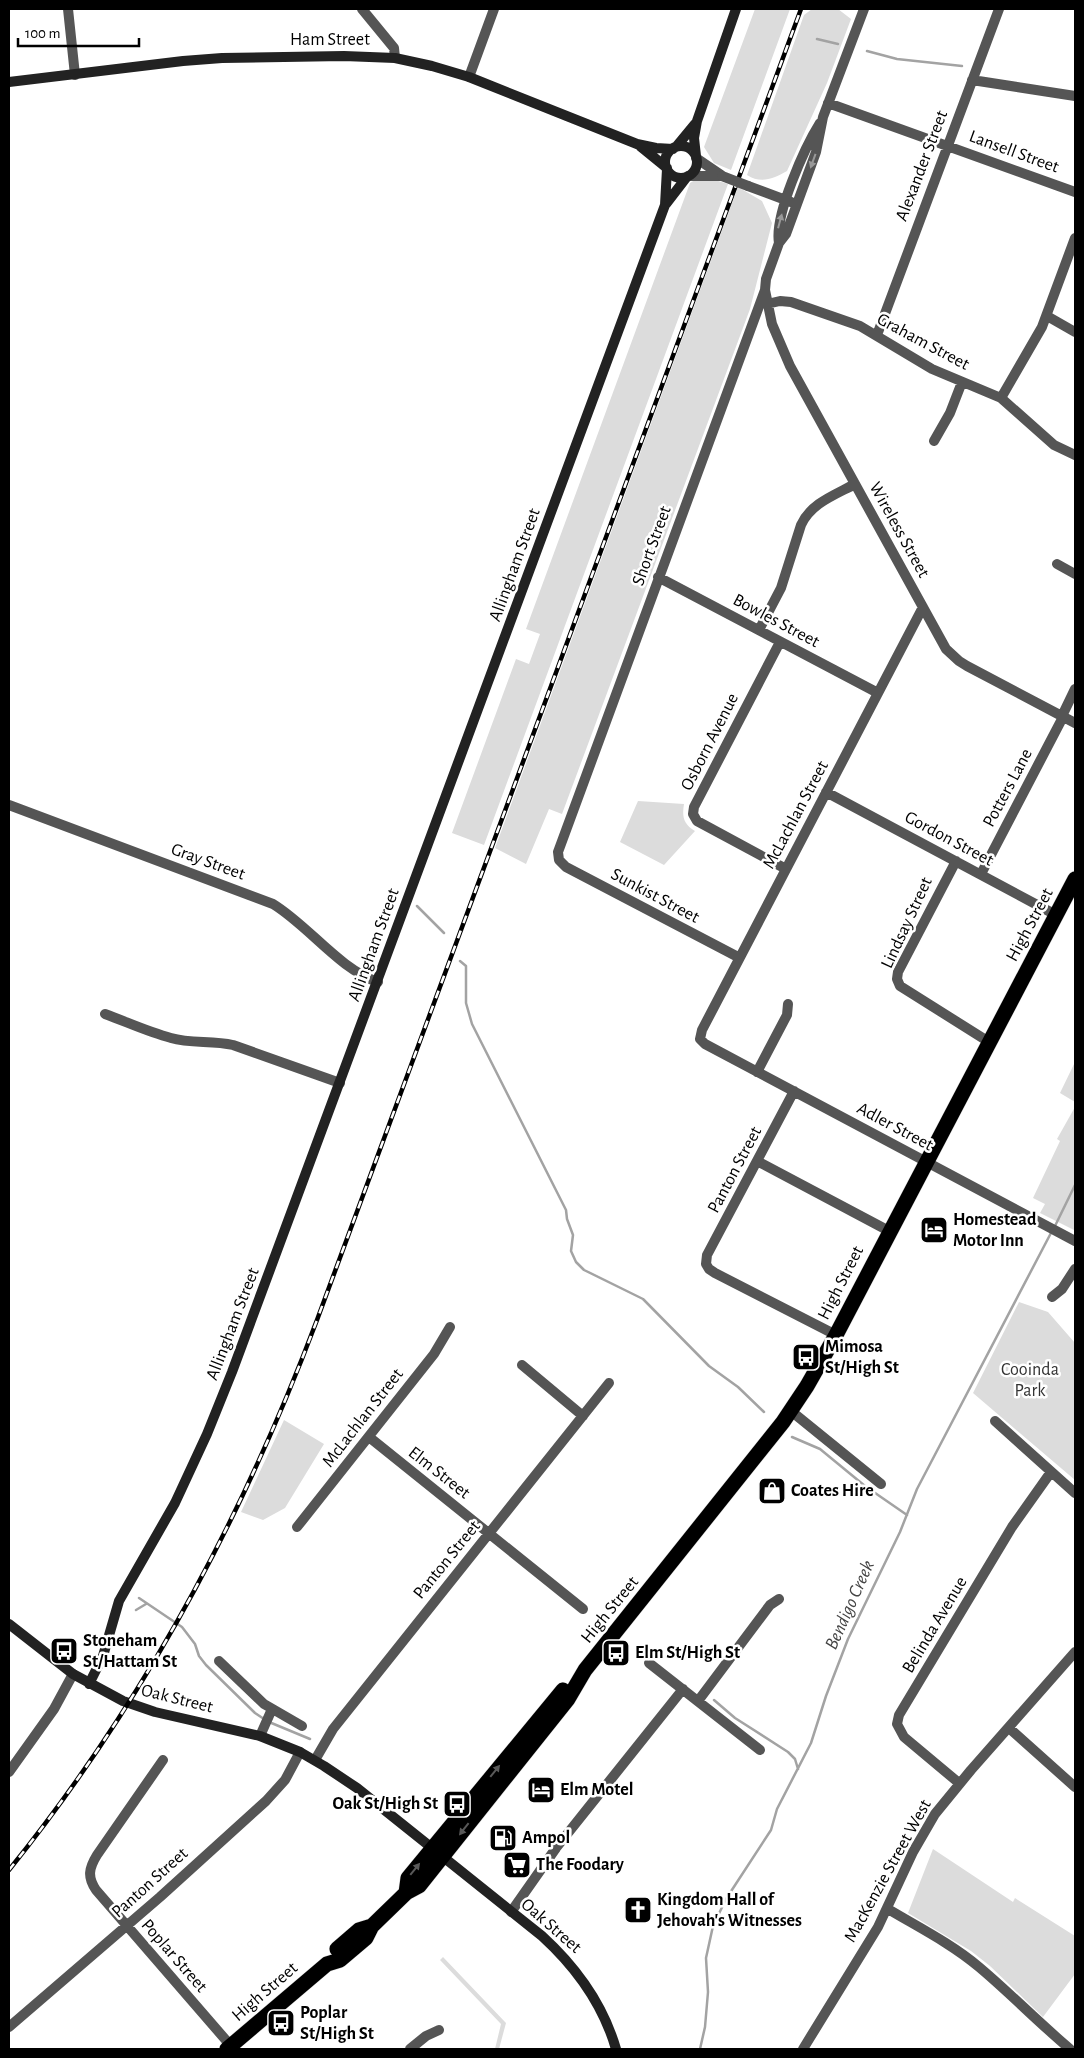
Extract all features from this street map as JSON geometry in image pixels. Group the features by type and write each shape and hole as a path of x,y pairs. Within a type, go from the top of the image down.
{"highway":[{"name":"High Street","path":"229,2048 327,1964 340,1960 366,1938 372,1926 406,1893 408,1878 437,1852 541,1714 585,1670 791,1410 836,1334 925,1161 1075,879"}],"street":[{"path":"68,9 75,75"},
{"path":"362,9 394,48 396,58"},
{"path":"469,77 494,9"},
{"path":"687,177 697,166 694,138 697,121 736,9"},
{"name":"Short Street","path":"559,860 558,849 765,290 766,280 779,243 786,234 816,152 823,117 864,9"},
{"name":"Alexander Street","path":"877,335 999,9"},
{"name":"Ham Street","path":"9,82 222,58 344,56 396,58 469,77 637,144 656,148 675,148"},
{"path":"972,80 1075,96"},
{"name":"Lansell Street","path":"828,103 1075,192"},
{"name":"Short Street","path":"779,243 778,232 786,200 809,141 823,117"},
{"path":"697,121 666,157 667,168 677,177 722,176"},
{"name":"Ham Street","path":"637,144 667,168"},
{"path":"675,148 686,147 696,157 722,176 797,204"},
{"name":"Allingham Street","path":"89,1684 106,1649 119,1601 168,1515 216,1414 665,205 667,168"},
{"name":"Allingham Street","path":"665,205 687,177"},
{"path":"1000,398 1038,335 1047,316 1075,238"},
{"name":"Wireless Street","path":"765,290 772,324 787,360 946,649 959,661 1075,723"},
{"name":"Graham Street","path":"767,304 785,301 860,326 928,367 1000,398 1054,445 1075,455"},
{"path":"1047,316 1075,332"},
{"path":"934,441 950,413 962,382"},
{"path":"759,630 781,588 801,525 806,516 816,506 855,484"},
{"path":"1057,564 1075,574"},
{"name":"Bowles Street","path":"658,577 878,693"},
{"name":"McLachlan Street","path":"700,1039 702,1030 738,958 923,607"},
{"name":"Osborn Avenue","path":"780,642 694,807 693,814 697,821 786,868"},
{"name":"Potters Lane","path":"980,874 1075,690"},
{"name":"Gordon Street","path":"826,792 1056,915"},
{"name":"Gray Street","path":"9,805 273,904 298,920 352,969 378,982"},
{"name":"Sunkist Street","path":"559,860 571,870 738,958"},
{"name":"Lindsay Street","path":"956,861 898,972 897,979 900,986 989,1042"},
{"path":"757,1072 787,1015 788,1004"},
{"path":"105,1014 171,1039 190,1042 215,1041 233,1045 340,1083"},
{"name":"Adler Street","path":"700,1039 705,1044 1075,1241"},
{"name":"Panton Street","path":"794,1091 707,1256 706,1264 716,1273 836,1334"},
{"path":"757,1161 890,1231"},
{"path":"1052,1297 1062,1289 1075,1269"},
{"name":"McLachlan Street","path":"297,1527 434,1354 450,1327"},
{"path":"522,1365 583,1416"},
{"name":"Panton Street","path":"315,1760 333,1730 609,1383"},
{"path":"791,1410 881,1484"},
{"path":"995,1421 1075,1493"},
{"name":"Elm Street","path":"369,1437 583,1609"},
{"name":"Belinda Avenue","path":"959,1783 904,1738 898,1724 899,1715 1012,1527 1051,1472"},
{"path":"698,1701 770,1605 779,1599"},
{"name":"Oak Street","path":"9,1624 73,1674 123,1701 145,1709 260,1736 315,1760 357,1788 554,1947 584,1980 602,2012 614,2049"},
{"name":"MacKenzie Street West","path":"803,2049 888,1909 922,1835 935,1814 959,1783 1075,1652"},
{"path":"219,1661 242,1684 272,1709 302,1726"},
{"path":"649,1663 760,1750"},
{"path":"9,1772 54,1709 73,1674"},
{"path":"511,1912 556,1848 683,1689"},
{"path":"260,1736 272,1709"},
{"path":"1009,1728 1075,1787"},
{"name":"Panton Street","path":"9,2027 127,1926 266,1801 284,1780 300,1752"},
{"name":"Poplar Street","path":"164,1760 91,1866 90,1879 92,1885 229,2048"},
{"path":"888,1909 978,1966 1039,2024 1070,2049"},
{"path":"410,2049 426,2036 439,2030"}],"green space":[{"path":"755,9 790,9 731,170 714,163 704,147"},
{"path":"812,9 838,9 851,19 827,83 787,171 762,180 752,178 747,175 804,15"},
{"path":"695,180 715,180 728,184 484,845 452,833 516,659 529,664 540,634 526,629 690,183"},
{"path":"738,187 762,201 772,223 750,309 562,814 549,809 526,864 495,848"},
{"path":"638,801 684,804 684,819 688,826 695,831 664,865 620,842"},
{"path":"1075,1062 1075,1102 1060,1093"},
{"path":"1075,1107 1074,1230 1040,1213 1045,1204 1033,1198 1060,1141 1057,1139"},
{"name":"Cooinda Park","path":"1019,1302 1048,1312 1075,1343 1075,1480 973,1393"},
{"path":"284,1420 324,1444 285,1508 263,1520 241,1512"},
{"path":"933,1849 1013,1902 1015,1898 1075,1936 1075,1974 1043,2017 990,1966 971,1951 908,1913"},
{"path":"443,1957 506,2023 499,2049 495,2049 501,2024 440,1960"}],"waterway":[{"path":"817,39 838,44"},
{"path":"867,51 897,59 962,66"},
{"path":"417,906 444,933"},
{"path":"460,961 466,966 466,1003 472,1024 566,1210 573,1235 571,1251 576,1262 584,1270 643,1299 709,1366 738,1387 764,1412"},
{"name":"Bendigo Creek","path":"1055,1226 1075,1185"},
{"name":"Bendigo Creek","path":"700,2049 705,2027 708,1992 706,1958 713,1926 726,1899 771,1830 777,1809 811,1743 826,1696 848,1639 900,1532 917,1489 1052,1231"},
{"path":"792,1437 820,1449 865,1486 907,1515"},
{"path":"139,1598 182,1627 195,1644 199,1656 206,1665 255,1713 264,1719"},
{"path":"136,1610 146,1604"},
{"path":"714,1700 735,1718 788,1752 795,1759 798,1769"},
{"path":"269,1722 310,1739"}],"railway":[{"path":"9,1870 103,1742 185,1607 222,1537 288,1393 317,1320 801,9"}],"place":[{"name":"Homestead Motor Inn","path":"934,1230"},
{"name":"Mimosa St/High St","path":"806,1357"},
{"name":"Coates Hire","path":"772,1491"},
{"name":"Stoneham St/Hattam St","path":"64,1651"},
{"name":"Elm St/High St","path":"616,1653"},
{"name":"Elm Motel","path":"541,1790"},
{"name":"Oak St/High St","path":"457,1804"},
{"name":"Ampol","path":"503,1838"},
{"name":"The Foodary","path":"517,1865"},
{"name":"Kingdom Hall of Jehovah's Witnesses","path":"638,1910"},
{"name":"Poplar St/High St","path":"281,2023"}]}
